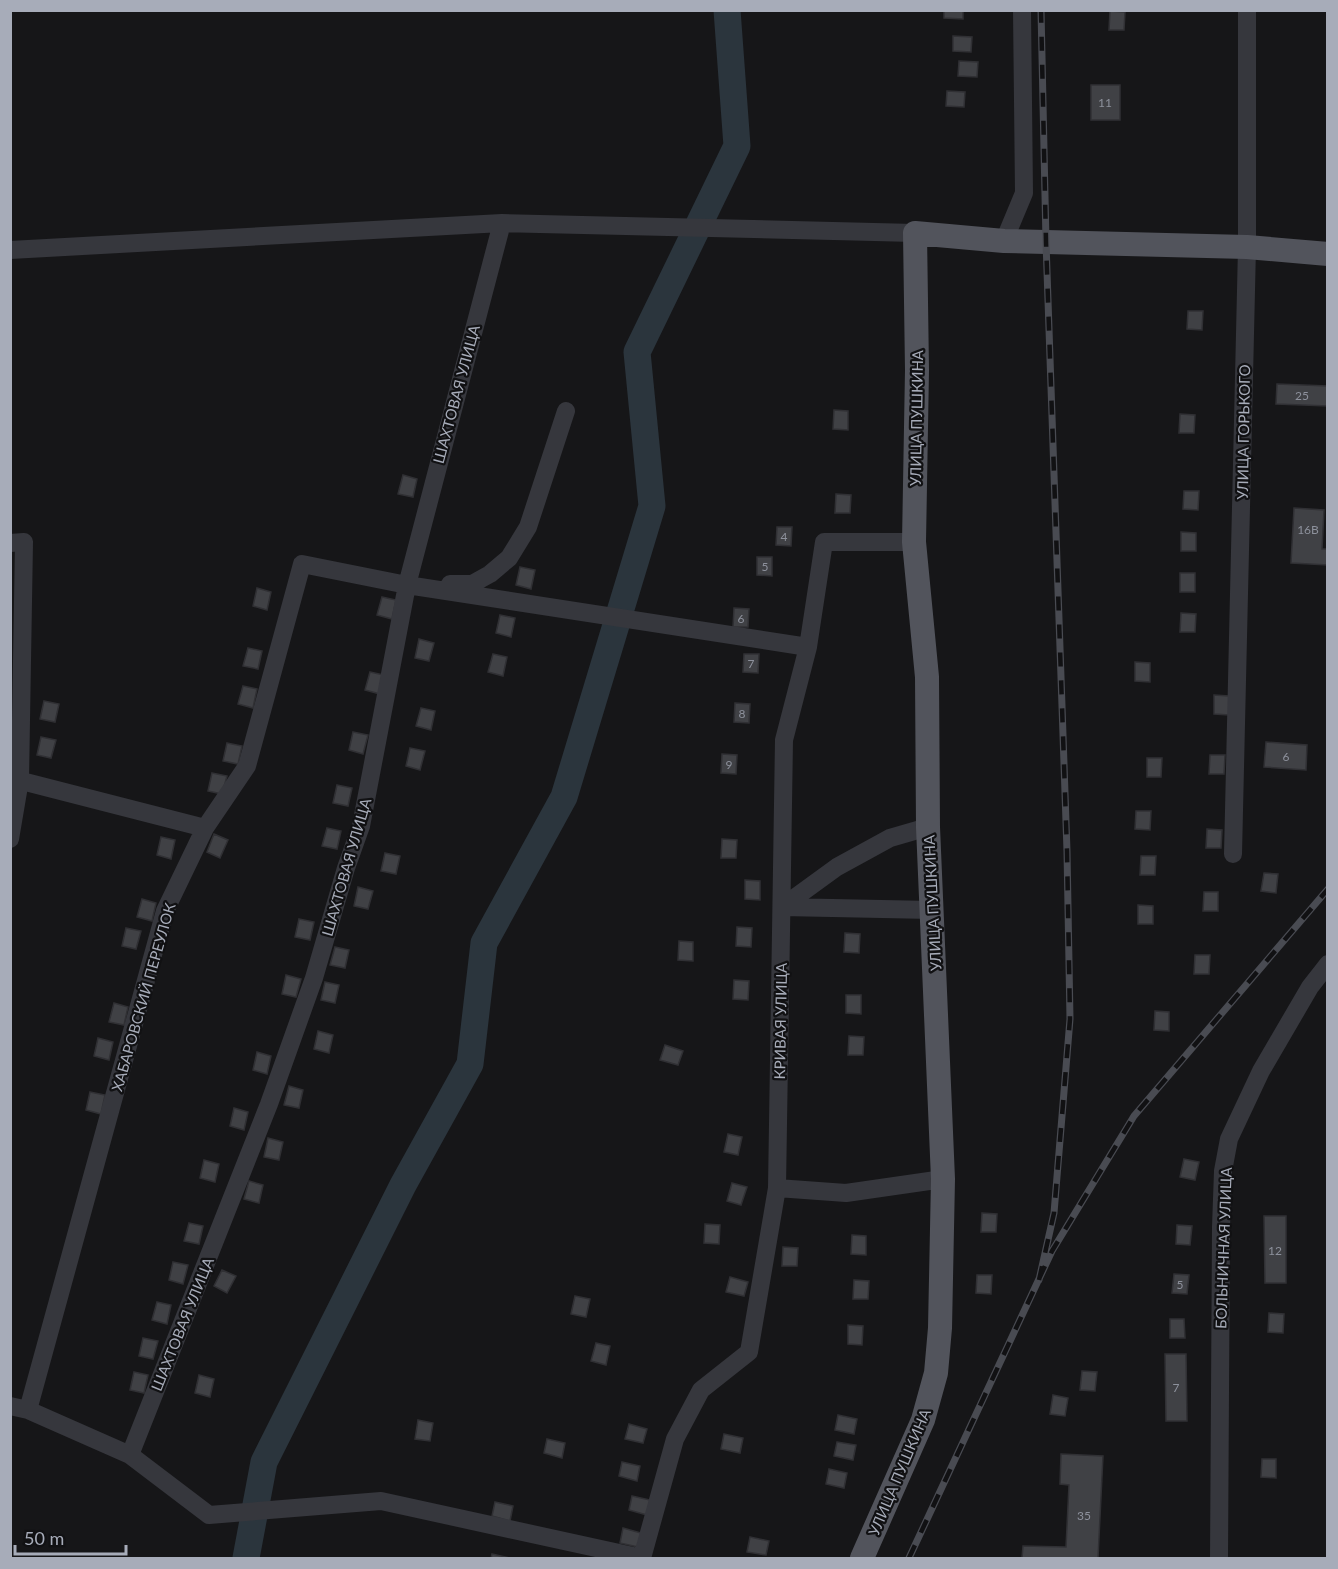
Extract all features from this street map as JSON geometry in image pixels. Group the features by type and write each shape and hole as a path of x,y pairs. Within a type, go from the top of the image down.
{"main road":[{"path":"915,233 1004,241 1247,247 1328,254"},
{"name":"УЛИЦА ПУШКИНА","path":"862,1558 923,1420 936,1373 940,1328 943,1179 928,828 927,677 914,542 917,370 915,233"}],"street":[{"path":"1004,241 1023,193 1022,10"},
{"name":"УЛИЦА ГОРЬКОГО","path":"1233,854 1247,247 1248,10"},
{"path":"10,250 502,223 915,233"},
{"name":"ШАХТОВАЯ УЛИЦА","path":"130,1455 269,1104 314,978 346,868 361,826 406,585 502,223"},
{"path":"406,585 472,584 490,574 509,558 528,527 566,411"},
{"path":"10,839 15,779 17,542"},
{"name":"КРИВАЯ УЛИЦА","path":"642,1558 675,1439 701,1389 749,1352 777,1188 784,740 808,647 824,542 914,542"},
{"name":"ХАБАРОВСКИЙ ПЕРЕУЛОК","path":"19,1408 165,911 205,828 247,766 302,564 406,585"},
{"path":"406,585 808,647"},
{"path":"15,779 205,828"},
{"path":"782,907 837,867 890,838 928,828"},
{"path":"782,907 932,910"},
{"name":"БОЛЬНИЧНАЯ УЛИЦА","path":"1218,1558 1223,1171 1229,1139 1261,1071 1310,987 1328,964"},
{"path":"777,1188 846,1193 943,1179"},
{"path":"19,1408 130,1455 209,1515 381,1501 642,1558"}],"building":[{"path":"944,10 963,10 963,19 944,18"},
{"path":"1110,11 1125,12 1124,30 1109,30"},
{"path":"953,36 972,37 971,52 953,51"},
{"path":"959,61 978,62 977,77 958,76"},
{"path":"1091,85 1120,85 1120,120 1091,120"},
{"path":"947,91 965,92 964,107 946,106"},
{"path":"1188,311 1203,311 1202,330 1187,329"},
{"path":"1277,384 1328,386 1328,406 1276,404"},
{"path":"834,410 848,411 848,430 833,429"},
{"path":"1180,414 1195,415 1194,433 1179,433"},
{"path":"403,475 417,479 413,497 398,494"},
{"path":"1184,491 1199,491 1198,510 1183,509"},
{"path":"836,494 851,495 850,513 835,513"},
{"path":"1294,508 1324,510 1322,549 1328,549 1328,565 1291,563"},
{"path":"777,527 792,527 791,546 776,545"},
{"path":"1181,532 1196,533 1196,551 1181,551"},
{"path":"757,557 772,557 772,576 757,575"},
{"path":"520,567 535,570 531,589 516,585"},
{"path":"1180,573 1195,573 1195,592 1180,592"},
{"path":"257,588 271,592 267,610 253,606"},
{"path":"382,597 396,600 392,619 377,615"},
{"path":"734,608 749,609 748,627 733,627"},
{"path":"1181,613 1196,614 1195,632 1180,632"},
{"path":"500,615 515,618 511,637 496,633"},
{"path":"419,639 434,643 429,661 415,658"},
{"path":"248,648 262,651 258,669 243,666"},
{"path":"493,654 507,657 503,676 488,672"},
{"path":"744,654 759,654 758,673 743,672"},
{"path":"1135,662 1150,663 1150,682 1135,681"},
{"path":"370,672 384,675 380,694 365,690"},
{"path":"243,686 257,689 253,708 238,704"},
{"path":"1214,695 1229,696 1229,715 1214,714"},
{"path":"44,701 59,704 55,722 40,719"},
{"path":"735,703 750,704 749,723 734,722"},
{"path":"421,708 435,711 431,730 416,726"},
{"path":"353,732 368,735 363,754 349,750"},
{"path":"41,737 56,740 51,758 37,755"},
{"path":"1266,742 1307,745 1306,770 1264,767"},
{"path":"227,743 242,746 238,764 223,761"},
{"path":"410,748 425,751 420,770 406,766"},
{"path":"722,754 737,755 736,774 721,773"},
{"path":"1210,755 1225,755 1224,774 1209,774"},
{"path":"1147,758 1162,758 1161,777 1147,777"},
{"path":"212,773 227,776 222,794 208,791"},
{"path":"337,785 352,788 348,806 333,803"},
{"path":"1136,811 1151,811 1150,830 1135,829"},
{"path":"327,828 341,831 337,849 322,846"},
{"path":"1207,829 1222,830 1221,848 1206,848"},
{"path":"214,834 228,840 220,858 207,852"},
{"path":"161,837 175,840 171,859 157,855"},
{"path":"722,839 737,840 736,858 721,858"},
{"path":"385,853 400,856 396,874 381,871"},
{"path":"1141,856 1156,856 1155,875 1140,875"},
{"path":"1264,873 1278,874 1276,893 1261,891"},
{"path":"745,880 760,881 760,900 745,899"},
{"path":"358,887 373,891 368,909 354,906"},
{"path":"1204,892 1218,892 1218,911 1203,911"},
{"path":"142,899 156,903 152,921 137,917"},
{"path":"1138,905 1153,906 1153,924 1138,924"},
{"path":"299,919 314,922 310,940 295,937"},
{"path":"737,927 752,928 751,947 736,946"},
{"path":"126,928 141,931 136,949 122,946"},
{"path":"845,933 860,934 859,953 844,952"},
{"path":"679,941 693,942 693,961 678,960"},
{"path":"335,947 349,950 345,968 330,965"},
{"path":"1195,955 1210,955 1209,974 1194,974"},
{"path":"286,975 301,979 296,997 282,994"},
{"path":"734,980 749,981 748,1000 733,999"},
{"path":"325,982 339,985 335,1003 321,1000"},
{"path":"846,995 861,995 861,1014 846,1013"},
{"path":"114,1003 128,1007 124,1025 109,1022"},
{"path":"1155,1011 1169,1012 1169,1031 1154,1030"},
{"path":"318,1031 333,1035 329,1053 314,1049"},
{"path":"849,1036 864,1037 863,1055 848,1055"},
{"path":"98,1038 113,1042 109,1060 94,1056"},
{"path":"665,1045 683,1051 678,1065 660,1060"},
{"path":"257,1052 271,1056 267,1074 253,1070"},
{"path":"289,1086 303,1090 299,1108 284,1105"},
{"path":"90,1092 105,1095 101,1114 86,1110"},
{"path":"234,1108 248,1112 244,1130 230,1126"},
{"path":"728,1134 742,1137 738,1155 724,1152"},
{"path":"268,1138 283,1142 279,1160 264,1157"},
{"path":"1184,1159 1199,1162 1195,1180 1180,1177"},
{"path":"204,1160 219,1164 215,1182 200,1178"},
{"path":"249,1181 263,1185 259,1203 244,1199"},
{"path":"732,1183 747,1187 741,1205 727,1201"},
{"path":"982,1213 997,1214 996,1232 981,1232"},
{"path":"1264,1216 1286,1216 1286,1283 1265,1283"},
{"path":"189,1223 203,1226 199,1244 184,1241"},
{"path":"705,1224 720,1225 719,1244 704,1243"},
{"path":"1177,1225 1192,1226 1190,1245 1176,1244"},
{"path":"852,1235 866,1236 866,1255 851,1254"},
{"path":"783,1247 798,1248 797,1266 782,1266"},
{"path":"173,1262 188,1265 183,1284 169,1280"},
{"path":"222,1270 236,1276 227,1293 214,1286"},
{"path":"1174,1274 1189,1275 1187,1294 1172,1293"},
{"path":"977,1275 992,1275 991,1294 976,1293"},
{"path":"730,1277 748,1282 744,1296 726,1292"},
{"path":"854,1280 869,1281 868,1299 853,1299"},
{"path":"575,1296 590,1299 586,1317 571,1314"},
{"path":"157,1302 171,1305 167,1324 152,1320"},
{"path":"1269,1313 1284,1314 1283,1333 1268,1332"},
{"path":"1170,1319 1184,1319 1185,1338 1170,1338"},
{"path":"848,1325 863,1326 862,1345 848,1344"},
{"path":"143,1338 158,1341 153,1359 139,1356"},
{"path":"596,1343 610,1346 606,1365 591,1361"},
{"path":"1165,1354 1186,1354 1187,1421 1166,1421"},
{"path":"1082,1371 1097,1372 1095,1391 1080,1390"},
{"path":"134,1372 148,1375 144,1393 130,1390"},
{"path":"199,1375 214,1379 210,1397 195,1393"},
{"path":"1053,1395 1068,1398 1065,1416 1050,1414"},
{"path":"838,1415 857,1419 854,1434 835,1430"},
{"path":"418,1420 433,1423 430,1441 415,1439"},
{"path":"629,1424 647,1429 643,1443 625,1439"},
{"path":"724,1434 743,1438 740,1453 721,1449"},
{"path":"547,1439 565,1443 562,1458 544,1453"},
{"path":"837,1442 856,1445 853,1460 834,1456"},
{"path":"1061,1454 1103,1456 1098,1558 1022,1558 1023,1546 1066,1547 1069,1485 1060,1484"},
{"path":"1262,1459 1276,1459 1276,1478 1261,1477"},
{"path":"622,1462 640,1466 637,1481 619,1476"},
{"path":"829,1469 847,1473 844,1488 826,1484"},
{"path":"632,1496 650,1500 647,1515 629,1510"},
{"path":"495,1502 513,1506 510,1521 492,1516"},
{"path":"623,1528 641,1533 638,1547 620,1543"},
{"path":"750,1537 769,1541 766,1555 747,1552"},
{"path":"492,1554 510,1558 491,1558"}],"waterway":[{"path":"246,1558 264,1462 403,1185 470,1064 484,943 564,797 652,506 637,352 737,146 727,10"}],"railway":[{"path":"1039,1280 1054,1213 1070,1019 1067,851 1046,242 1041,10"},
{"path":"909,1558 1052,1251 1134,1116 1328,889"}]}
